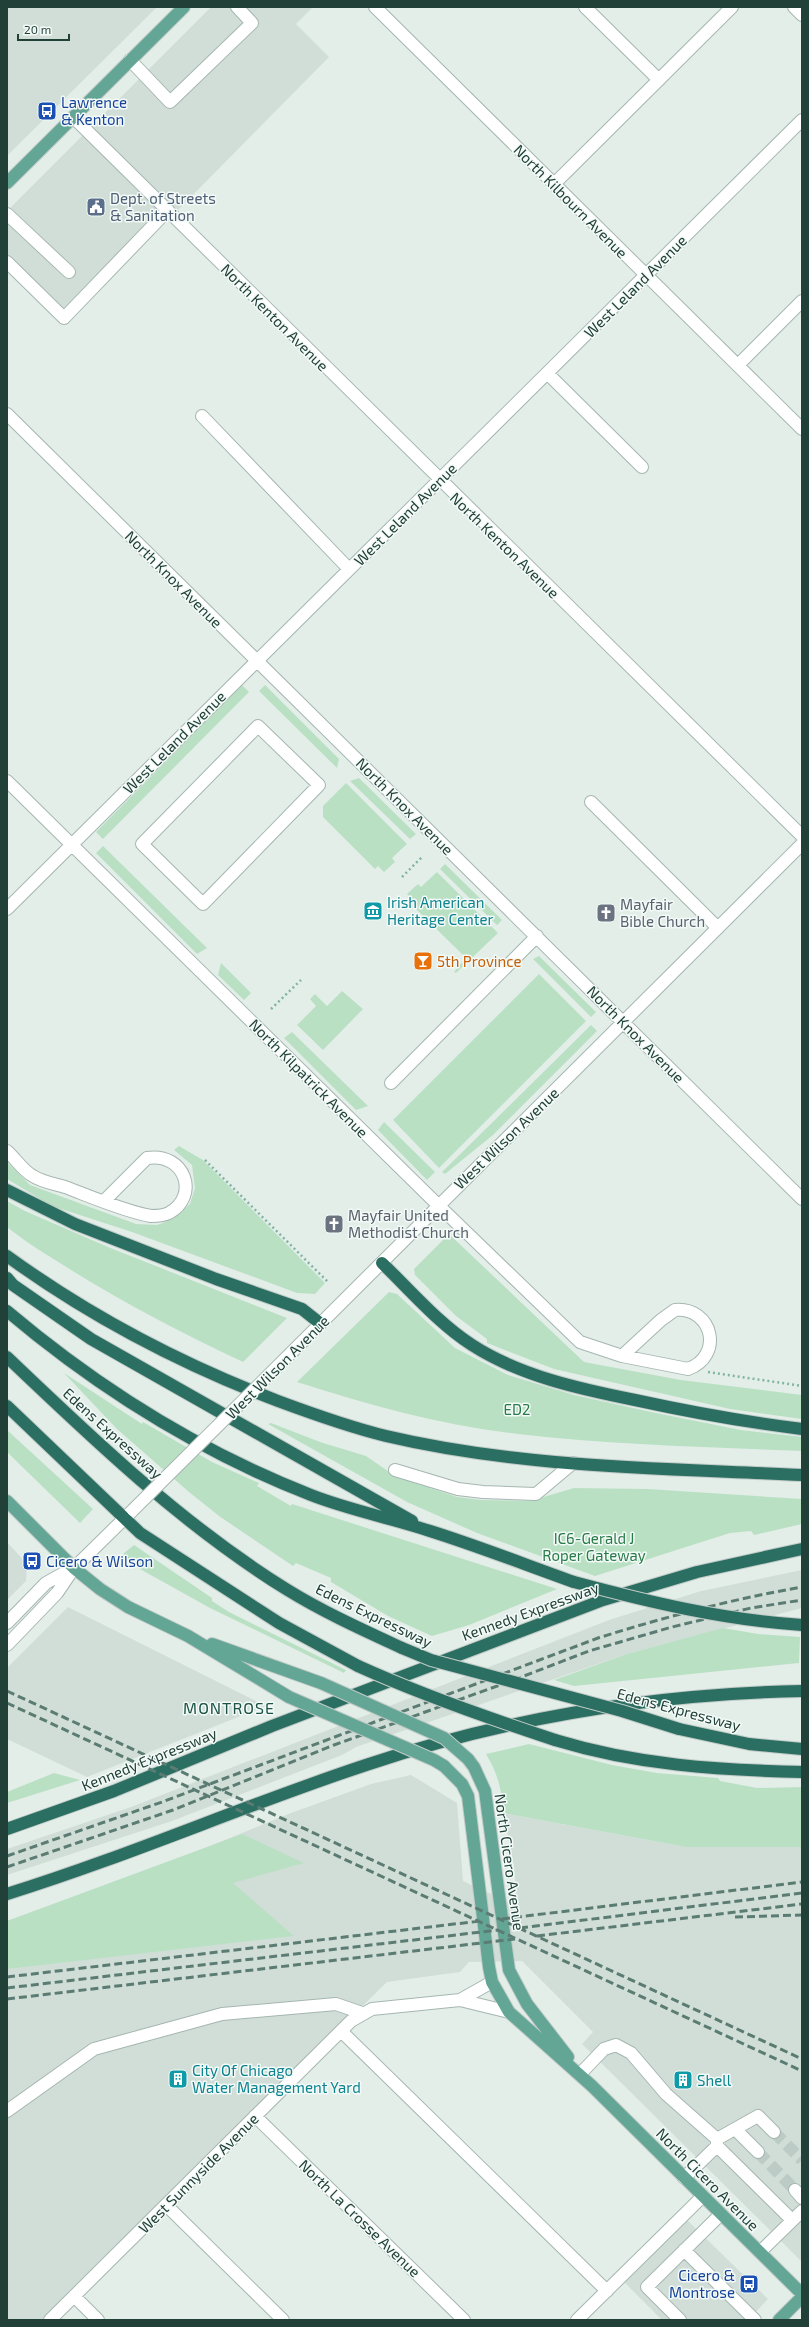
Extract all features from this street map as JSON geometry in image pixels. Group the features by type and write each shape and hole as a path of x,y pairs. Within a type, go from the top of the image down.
{"highway":[{"path":"7,1190 75,1224 216,1279 302,1309 321,1324"},
{"path":"7,1256 50,1286 124,1331 211,1374 311,1413 385,1436 422,1443 573,1464 802,1475"},
{"path":"382,1263 456,1333 472,1345 527,1371 564,1384 656,1405 722,1419 802,1430"},
{"path":"7,1278 13,1285 91,1339 431,1531"},
{"path":"7,1311 74,1365 143,1410 234,1460 312,1496 431,1531 574,1582 649,1602 730,1617 802,1625"},
{"name":"Edens Expressway","path":"7,1357 90,1435 201,1530 287,1590 358,1628 431,1660 622,1711 680,1729 749,1744 802,1749"},
{"path":"7,1406 140,1533 279,1623 358,1666 469,1712 598,1753 662,1764 802,1772"},
{"name":"Kennedy Expressway","path":"7,1829 107,1793 272,1726 603,1600 696,1572 802,1549"},
{"path":"7,1894 64,1876 367,1765 476,1734 579,1712 690,1697 801,1691"}],"main road":[{"path":"7,183 184,7"},
{"name":"North Cicero Avenue","path":"7,1501 74,1568 100,1589 128,1607 188,1636 289,1697 434,1760 444,1766 462,1784 468,1796 492,1982 509,2012 592,2086 802,2295"},
{"name":"North Cicero Avenue","path":"188,1636 321,1683 444,1738 468,1759 474,1767 485,1791 509,1970 527,2004 592,2086"},
{"path":"779,2320 802,2295"}],"street":[{"path":"130,60 170,102 252,23 237,7"},
{"name":"North Kilbourn Avenue","path":"375,7 802,429"},
{"path":"585,7 660,80"},
{"path":"554,184 732,7"},
{"path":"794,7 802,15"},
{"name":"North Kenton Avenue","path":"74,117 439,480 802,836"},
{"name":"West Leland Avenue","path":"7,909 802,120"},
{"path":"7,262 64,318 168,210"},
{"path":"7,214 69,272"},
{"path":"738,365 802,301"},
{"path":"547,373 642,467"},
{"name":"North Knox Avenue","path":"7,414 802,1199"},
{"path":"202,416 349,569"},
{"path":"258,726 318,785 203,904 142,844 258,726"},
{"name":"North Kilpatrick Avenue","path":"7,781 438,1205 580,1342 622,1356 688,1369"},
{"path":"591,802 718,928"},
{"name":"West Wilson Avenue","path":"7,1644 57,1593 74,1568 802,844"},
{"path":"391,1083 537,936"},
{"path":"7,1151 33,1176 104,1201 150,1216 160,1216 170,1212 184,1195 186,1184 183,1173 167,1158 147,1158 138,1165 104,1201"},
{"path":"622,1356 668,1314 675,1310 683,1309 699,1316 706,1323 710,1334 709,1347 704,1360 697,1366 688,1369"},
{"path":"395,1470 458,1489 483,1492 536,1494 573,1464"},
{"name":"West Wilson Avenue","path":"7,1623 46,1583 74,1568"},
{"name":"West Sunnyside Avenue","path":"460,2000 492,1982"},
{"name":"West Sunnyside Avenue","path":"50,2320 341,2031 362,2013 385,2006 460,2000 509,2012"},
{"path":"7,2111 94,2048 222,2014 336,2004 362,2013"},
{"path":"341,2031 607,2291"},
{"path":"581,2073 604,2049 616,2045 631,2053 666,2094 717,2142 792,2220"},
{"name":"North La Crosse Avenue","path":"255,2116 464,2320"},
{"path":"684,2178 717,2142 735,2129 758,2116 774,2132"},
{"path":"735,2129 758,2152"},
{"path":"577,2320 703,2196"},
{"path":"166,2205 283,2320"},
{"path":"760,2252 802,2211"},
{"path":"680,2320 647,2287 721,2214"},
{"path":"684,2250 755,2320"},
{"path":"74,2296 98,2320"}],"path":[{"path":"402,877 423,856"},
{"path":"271,1008 301,980"},
{"path":"205,1160 328,1283"},
{"path":"688,1369 802,1386"}],"shaded area":[{"path":"7,7 157,7 7,156"},
{"path":"211,7 313,7 296,24 329,57 174,214 171,211 63,321 7,265 7,211"},
{"path":"7,1542 27,1564 26,1581 7,1600"},
{"path":"802,1570 802,1608 627,1654 356,1747 342,1755 172,1821 7,1875 7,1849 131,1807 609,1620 701,1591"},
{"path":"68,1607 266,1706 87,1777 7,1739 7,1668"},
{"path":"411,1775 457,1803 463,1881 511,1903 517,1902 514,1866 503,1813 686,1847 802,1847 802,2262 582,2044 593,2032 522,1961 469,1962 460,1972 387,1982 45,2320 7,2320 7,1921 176,1860 291,1813 371,1784"},
{"path":"684,2217 768,2299 748,2320 662,2320 622,2280"}],"green space":[{"path":"242,685 249,692 103,839 96,832"},
{"path":"265,685 339,759 337,768 259,691"},
{"path":"359,778 416,834 410,839 350,781"},
{"path":"346,783 407,844 392,858 395,862 384,872 378,866 375,869 323,817 323,806"},
{"path":"103,846 207,948 197,954 96,853"},
{"path":"445,864 502,920 497,925 440,869"},
{"path":"437,872 498,933 456,973 454,972 466,958 414,907 417,904 407,894 418,884 421,887"},
{"path":"539,956 596,1012 591,1017 533,959"},
{"path":"221,963 251,993 244,1000 218,975"},
{"path":"539,974 586,1021 439,1168 393,1120"},
{"path":"342,991 363,1009 323,1050 297,1025 316,1006 310,999 315,994 327,1006"},
{"path":"591,1025 597,1031 493,1135 445,1174 442,1172"},
{"path":"292,1032 368,1106 356,1110 284,1038"},
{"path":"384,1122 435,1172 427,1180 378,1130"},
{"path":"179,1146 203,1160 325,1283 315,1294 297,1293 132,1232 52,1206 7,1179 7,1162 30,1185 136,1224 157,1225 173,1219 190,1204 195,1188 192,1165 174,1150"},
{"path":"7,1201 25,1211 108,1247 287,1318 243,1362 173,1328 127,1303 46,1255 7,1227"},
{"path":"449,1234 584,1362 681,1380 802,1395 802,1419 730,1409 554,1369 487,1343 487,1339 456,1316 415,1275 414,1269"},
{"name":"ED2","path":"389,1292 397,1294 455,1348 508,1375 574,1395 651,1412 741,1430 802,1437 802,1451 624,1443 518,1434 462,1426 407,1414 297,1382"},
{"path":"64,1373 142,1424 143,1422 212,1462 259,1483 257,1486 291,1506 292,1504 557,1589 469,1625 432,1636 388,1616 331,1582 331,1578 296,1563 293,1566 219,1516 189,1492 117,1429"},
{"name":"IC6-Gerald J Roper Gateway","path":"271,1423 320,1442 366,1456 395,1476 457,1497 481,1500 530,1501 574,1488 648,1489 802,1499 802,1524 754,1535 751,1531 730,1533 595,1576 477,1533 407,1502 268,1424"},
{"path":"7,1430 93,1509 80,1523 7,1452"},
{"path":"134,1545 212,1598 212,1601 229,1612 346,1670 344,1673 210,1608 122,1559 124,1553"},
{"path":"723,1628 758,1634 800,1637 799,1663 574,1686 554,1680 627,1654"},
{"path":"529,1744 612,1765 657,1773 718,1778 720,1781 757,1788 802,1787 802,1847 686,1847 503,1813 499,1782 494,1768 486,1754"},
{"path":"54,1773 80,1780 7,1803 7,1792"},
{"path":"242,1834 304,1863 233,1883 294,1936 7,1969 7,1921"}],"tunnel":[{"path":"774,2132 802,2160"},
{"path":"758,2152 795,2190"}],"railway":[{"path":"7,1856 162,1802 598,1638 699,1609 802,1587"},
{"path":"7,1867 173,1810 334,1745 589,1651 672,1627 751,1608 802,1600"},
{"path":"7,1691 802,2059"},
{"path":"7,1703 802,2071"},
{"path":"502,1919 802,1882"},
{"path":"520,1928 802,1893"},
{"path":"537,1936 802,1904"},
{"path":"735,1917 802,1915"},
{"path":"7,1977 480,1921"},
{"path":"7,1988 498,1930"},
{"path":"7,1999 515,1939"}],"place":[{"name":"Lawrence & Kenton","path":"47,111"},
{"name":"Dept. of Streets & Sanitation","path":"96,207"},
{"name":"Irish American Heritage Center","path":"373,911"},
{"name":"Mayfair Bible Church","path":"606,913"},
{"name":"5th Province","path":"423,961"},
{"name":"Mayfair United Methodist Church","path":"334,1224"},
{"name":"Cicero & Wilson","path":"32,1561"},
{"name":"City Of Chicago Water Management Yard","path":"178,2079"},
{"name":"Shell","path":"683,2080"},
{"name":"Cicero & Montrose","path":"749,2284"}],"district":[{"name":"MONTROSE","path":"229,1707"}]}
